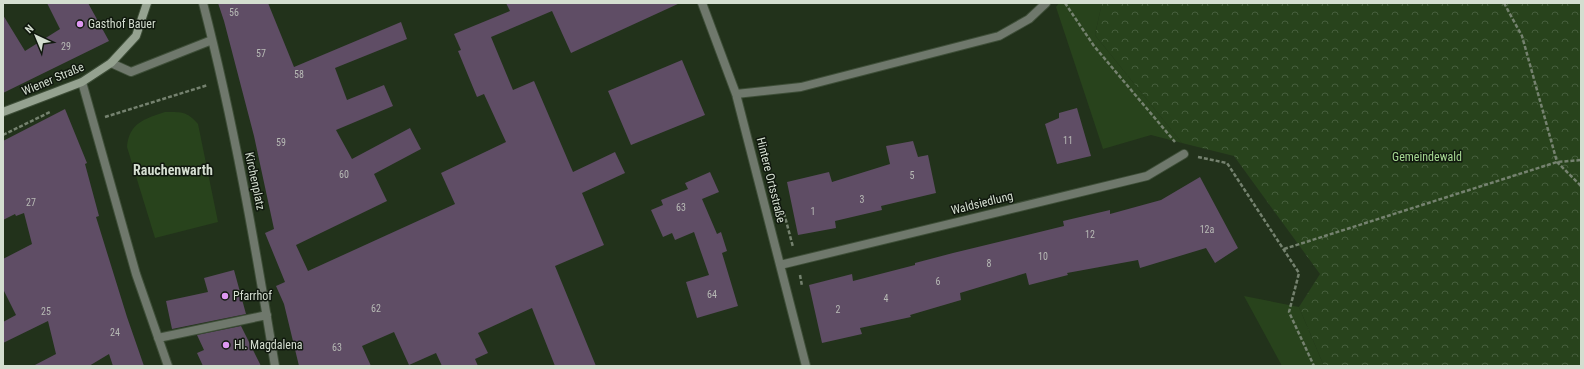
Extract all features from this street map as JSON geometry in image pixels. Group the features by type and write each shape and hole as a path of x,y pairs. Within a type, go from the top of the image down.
{"main road":[{"name":"Wiener Straße","path":"3,112 82,82 111,63 136,36 147,3"}],"street":[{"name":"Kirchenplatz","path":"203,3 253,229 275,366"},
{"name":"Hintere Ortsstraße","path":"702,3 736,94 806,366"},
{"path":"736,94 801,87 999,36 1028,19 1046,3"},
{"path":"111,63 131,72 212,40"},
{"path":"82,82 136,274 168,366"},
{"name":"Waldsiedlung","path":"780,265 1147,176 1184,154"},
{"path":"158,338 267,315"}],"path":[{"path":"1065,3 1094,46 1184,154 1227,163 1299,273 1289,312 1314,366"},
{"path":"1504,3 1522,36 1557,162 1581,186"},
{"path":"93,120 221,81"},
{"path":"3,135 51,111"},
{"path":"1284,249 1557,162 1581,160"}],"green space":[{"path":"1059,3 1102,3 1095,35 1182,143 1151,135 1103,149 1056,7"},
{"name":"Gemeindewald","path":"1102,3 1581,3 1581,366 1324,366 1299,307 1320,274 1234,156 1182,143 1095,35"},
{"path":"165,112 187,114 198,124 218,222 155,238 127,147 128,139 134,127 150,117"},
{"path":"1244,296 1299,307 1324,366 1282,366"}],"building":[{"path":"47,3 88,3 109,41 3,93 3,15 25,51 60,29"},
{"path":"218,3 268,3 294,67 401,22 407,39 335,68 347,100 384,85 393,106 336,130 352,159 410,128 421,149 374,174 387,201 296,245 308,271 455,204 441,173 506,142 484,94 477,97 458,51 461,50 454,34 510,11 506,3 680,3 571,53 552,11 491,37 513,90 534,81 573,172 615,152 625,173 582,193 604,245 555,266 596,366 555,366 532,308 478,333 488,353 475,359 478,366 442,366 436,353 409,365 394,332 362,346 371,366 299,366 284,304 276,286 285,282 265,233 274,229 254,136"},
{"path":"682,60 705,115 631,145 608,91"},
{"path":"1077,108 1091,156 1057,164 1045,124 1059,118 1059,113"},
{"path":"65,109 87,163 85,164 99,216 96,217 144,366 113,366 109,354 89,366 33,366 56,354 48,321 3,343 3,322 16,315 3,289 3,259 32,244 24,213 16,216 15,214 3,220 3,141"},
{"path":"913,141 918,157 928,155 936,193 881,206 882,210 835,221 836,228 798,235 787,182 829,172 832,182 890,164 886,146"},
{"path":"710,172 719,192 702,199 717,234 721,232 727,251 722,253 738,306 697,318 686,282 709,275 694,232 675,240 672,233 663,237 651,210 663,205 661,200 688,189 685,183"},
{"path":"1200,177 1238,248 1215,263 1206,248 1140,268 1138,260 1067,273 1068,275 1029,285 1026,273 960,293 961,300 910,315 911,317 860,328 862,334 822,343 809,285 852,274 853,281 915,265 915,263 953,253 1064,226 1063,221 1110,210 1110,214 1161,200"},
{"path":"234,270 246,314 172,329 166,301 208,292 204,278"},
{"name":"Hl. Magdalena","path":"241,326 261,366 203,366 197,353 204,350 197,335"}],"place":[{"name":"Gasthof Bauer","path":"80,24"},
{"name":"Pfarrhof","path":"225,296"},
{"name":"Hl. Magdalena","path":"226,345"}],"district":[{"name":"Rauchenwarth","path":"173,170"}]}
